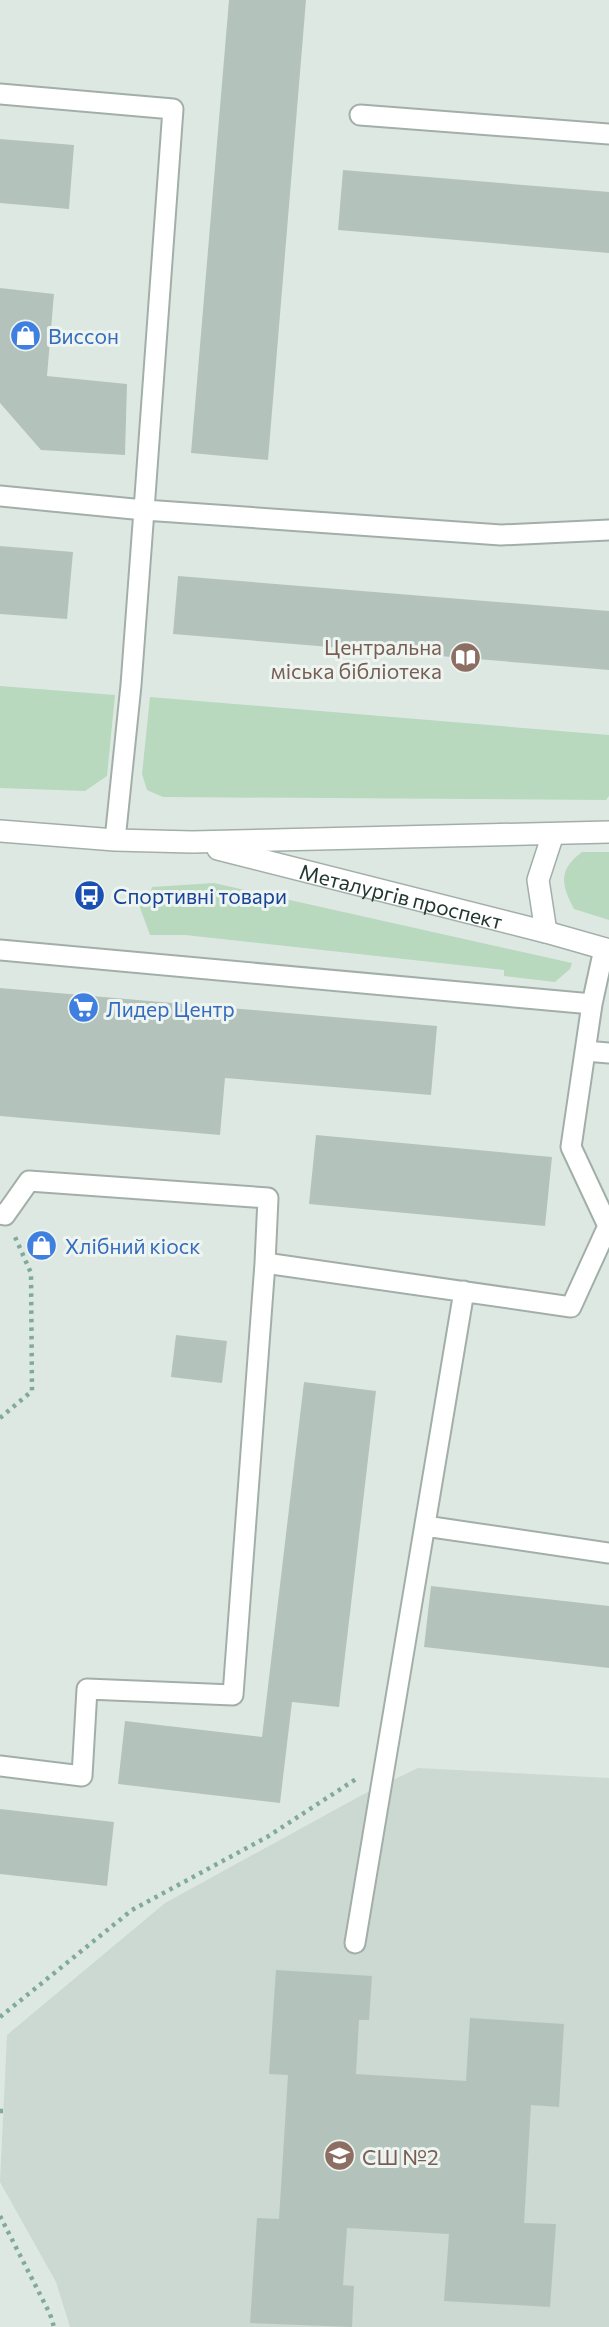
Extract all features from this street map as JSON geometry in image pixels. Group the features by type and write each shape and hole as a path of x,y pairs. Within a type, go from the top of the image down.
{"street":[{"name":"Металургів проспект","path":"0,831 115,840 192,842 609,832"},
{"path":"546,932 538,880 553,834"},
{"name":"Металургів проспект","path":"192,842 606,949"}],"lane":[{"path":"0,94 173,109 145,510 115,840"},
{"path":"360,115 609,134"},
{"path":"0,496 145,510 501,535 609,530"},
{"path":"265,1263 571,1307 608,1226 571,1147 592,1004 606,949"},
{"path":"0,950 592,1004"},
{"path":"585,1051 609,1053"},
{"path":"0,1766 82,1776 87,1689 233,1695 268,1198 29,1181 2,1215"},
{"path":"355,1943 464,1291"},
{"path":"425,1525 609,1553"}],"path":[{"path":"0,1418 32,1391 31,1273 2,1215"},
{"path":"0,2017 132,1910 267,1837 386,1759"},
{"path":"0,2216 54,2327"}],"shaded area":[{"path":"418,1768 609,1778 609,2327 70,2327 56,2282 0,2182 7,2035 165,1903 362,1795"}],"green space":[{"path":"0,686 115,695 107,776 85,791 0,788"},
{"path":"150,697 609,735 609,796 606,800 163,797 147,790 142,774"},
{"path":"582,852 609,852 609,920 574,909 566,892 565,871"},
{"path":"214,883 572,963 570,969 555,982 504,976 504,970 185,935 150,935 138,902 148,900 152,887"}],"building":[{"path":"229,0 306,0 268,460 191,453"},
{"path":"0,139 74,145 69,209 0,203"},
{"path":"343,170 609,192 609,253 338,230"},
{"name":"Виссон","path":"0,288 54,294 47,376 127,384 125,455 41,450 0,403"},
{"path":"0,546 73,552 67,619 0,614"},
{"path":"178,576 609,611 609,670 173,634"},
{"path":"0,988 437,1026 431,1095 225,1078 220,1135 0,1116"},
{"path":"316,1135 552,1157 545,1226 309,1204"},
{"path":"176,1335 227,1341 222,1383 171,1377"},
{"path":"304,1382 376,1391 339,1707 292,1702 280,1803 118,1784 125,1721 262,1737"},
{"path":"431,1586 609,1606 609,1668 424,1647"},
{"path":"0,1809 114,1822 107,1886 0,1874"},
{"path":"276,1970 372,1976 369,2020 359,2020 356,2074 466,2081 470,2018 564,2024 559,2107 531,2105 524,2223 556,2224 550,2307 444,2301 449,2234 347,2228 343,2285 354,2286 352,2327 250,2323 257,2218 279,2219 288,2075 269,2074"}],"place":[{"name":"Виссон","path":"25,335"},
{"name":"Центральна міська бібліотека","path":"465,658"},
{"name":"Спортивні товари","path":"90,895"},
{"name":"Лидер Центр","path":"83,1008"},
{"name":"Хлібний кіоск","path":"42,1245"},
{"name":"СШ №2","path":"339,2156"}]}
